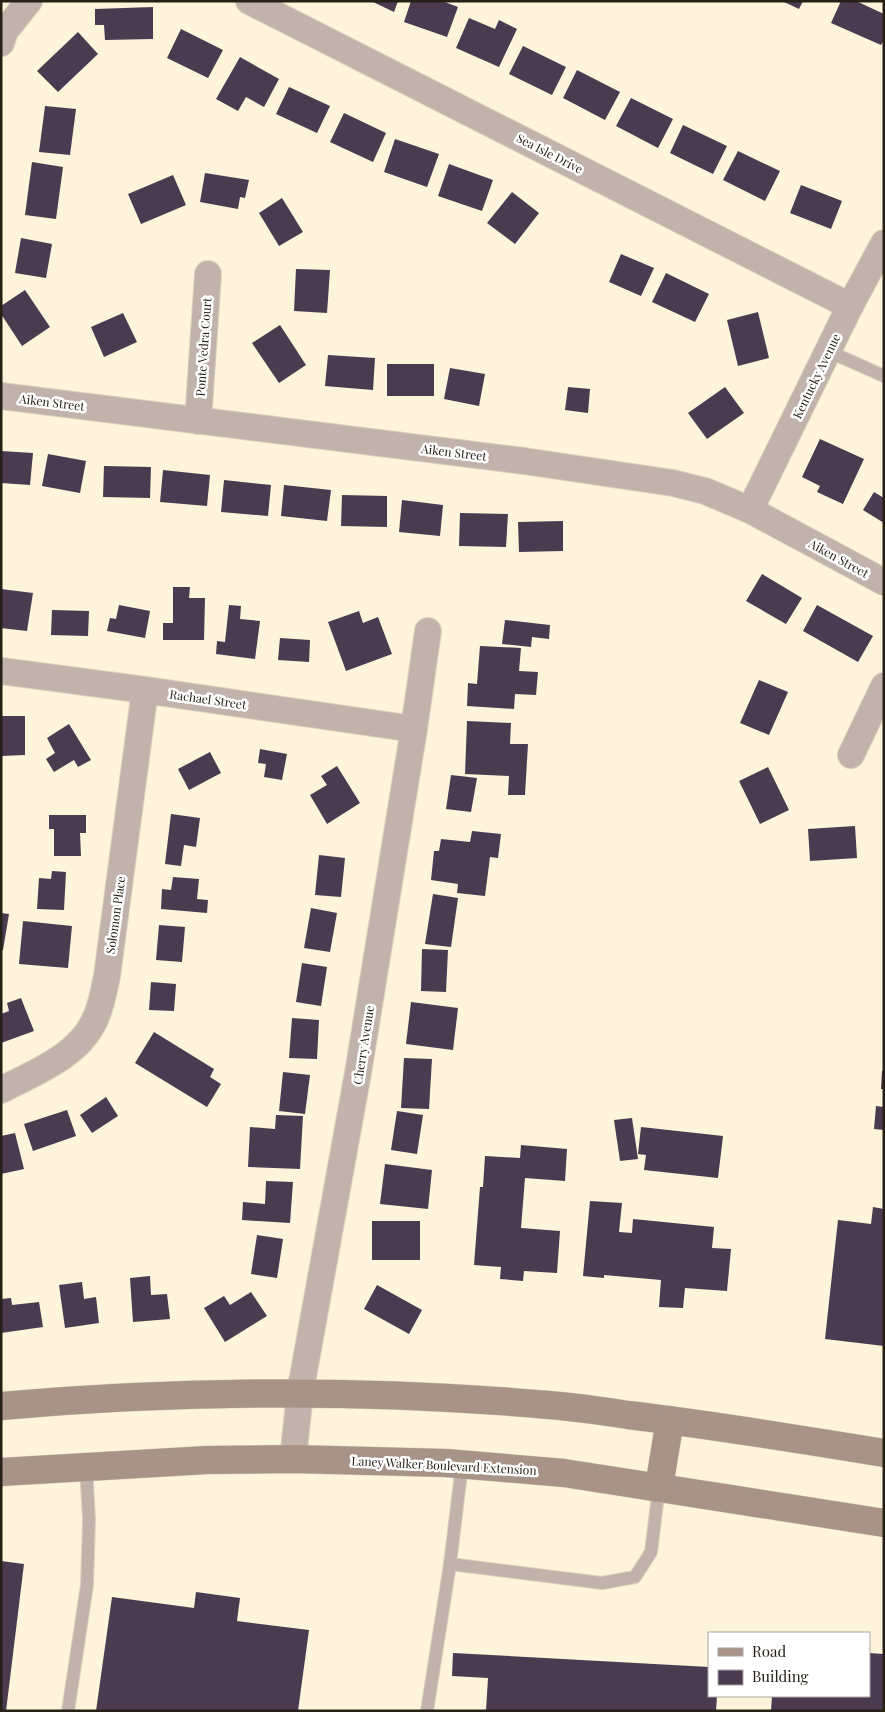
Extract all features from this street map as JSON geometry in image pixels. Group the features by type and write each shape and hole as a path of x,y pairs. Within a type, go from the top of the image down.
{"main road":[{"path":"1,1406 188,1394 300,1393 430,1398 549,1405 670,1420 884,1453"},
{"path":"659,1487 670,1420"},
{"name":"Laney Walker Boulevard Extension","path":"1,1472 207,1460 293,1459 462,1465 564,1473 884,1523"}],"street":[{"path":"1,42 5,31 29,1"},
{"name":"Sea Isle Drive","path":"249,1 850,306"},
{"name":"Kentucky Avenue","path":"750,510 850,306 884,243"},
{"name":"Ponte Vedra Court","path":"198,421 208,274"},
{"name":"Aiken Street","path":"1,396 524,460 650,479 704,491 750,510 884,582"},
{"name":"Cherry Avenue","path":"293,1459 300,1393 357,1083 428,631"},
{"name":"Rachael Street","path":"1,671 414,729"},
{"path":"851,755 884,686"},
{"name":"Solomon Place","path":"1,1090 43,1068 77,1046 96,1018 107,976 145,690"}],"lane":[{"path":"828,351 882,372"},
{"path":"427,1711 450,1564 462,1465"},
{"path":"68,1711 88,1585 89,1520 86,1466"},
{"path":"450,1564 602,1583 635,1577 651,1552 659,1487"}],"building":[{"path":"371,1 398,1 394,12"},
{"path":"411,1 442,1 458,7 447,37 404,22"},
{"path":"782,1 803,1 799,9"},
{"path":"841,1 856,1 884,14 884,40 881,45 831,23"},
{"path":"153,7 153,39 105,40 104,25 95,25 95,9"},
{"path":"469,18 495,29 499,20 517,29 499,67 456,48"},
{"path":"181,29 223,50 208,78 167,58"},
{"path":"78,32 98,54 58,92 37,71"},
{"path":"523,46 566,67 552,95 509,74"},
{"path":"240,57 279,79 264,107 246,97 238,111 216,99"},
{"path":"577,70 620,92 605,120 563,98"},
{"path":"289,87 330,106 317,133 276,114"},
{"path":"631,98 673,119 658,148 616,126"},
{"path":"45,106 76,109 70,155 39,152"},
{"path":"344,113 386,133 373,162 330,142"},
{"path":"683,125 727,146 713,174 670,153"},
{"path":"395,139 439,154 427,187 384,172"},
{"path":"738,151 780,171 765,201 723,180"},
{"path":"32,162 63,167 56,219 25,215"},
{"path":"449,164 493,180 482,211 438,196"},
{"path":"205,173 249,180 245,198 240,197 238,209 200,202"},
{"path":"173,175 186,205 141,224 128,194"},
{"path":"801,185 842,201 831,229 790,213"},
{"path":"512,192 539,213 515,244 487,223"},
{"path":"282,198 303,232 279,246 259,213"},
{"path":"21,238 52,244 46,278 15,273"},
{"path":"621,254 654,268 641,296 609,282"},
{"path":"296,269 330,270 327,313 294,311"},
{"path":"666,273 709,294 695,322 652,302"},
{"path":"25,290 50,327 22,346 1,314 1,306"},
{"path":"758,312 769,358 738,366 727,320"},
{"path":"123,313 137,342 104,357 91,327"},
{"path":"280,325 306,365 279,383 252,343"},
{"path":"328,355 375,358 373,390 325,386"},
{"path":"387,364 434,364 434,396 387,396"},
{"path":"450,368 485,374 479,406 444,399"},
{"path":"568,387 590,389 588,413 565,410"},
{"path":"725,387 744,413 707,439 688,413"},
{"path":"820,439 864,459 843,504 817,492 820,486 802,477"},
{"path":"1,451 33,453 30,485 1,483"},
{"path":"48,454 86,461 80,493 42,486"},
{"path":"104,466 151,467 150,498 103,497"},
{"path":"163,470 210,475 207,506 160,502"},
{"path":"224,480 271,485 268,516 221,512"},
{"path":"284,485 331,490 327,521 281,516"},
{"path":"874,492 884,498 884,523 863,510"},
{"path":"342,495 387,496 387,527 341,526"},
{"path":"402,500 443,505 440,536 399,532"},
{"path":"460,513 508,514 506,547 459,546"},
{"path":"563,521 563,551 519,552 518,522"},
{"path":"762,574 802,598 786,624 746,601"},
{"path":"173,587 190,587 189,598 205,598 204,640 163,640 163,623 173,623"},
{"path":"1,589 33,593 27,631 1,628"},
{"path":"119,605 150,611 145,638 107,631 110,618 116,619"},
{"path":"229,605 241,606 240,619 260,621 255,659 216,654 217,641 225,642"},
{"path":"817,605 873,636 858,662 803,631"},
{"path":"52,610 89,611 88,636 51,635"},
{"path":"359,611 363,623 378,617 392,654 346,671 328,622"},
{"path":"505,620 550,625 549,639 532,637 531,647 502,644"},
{"path":"280,638 310,640 309,662 278,660"},
{"path":"480,646 521,648 519,671 538,672 536,695 515,694 514,709 467,706 468,683 477,684"},
{"path":"759,680 788,692 769,735 740,723"},
{"path":"1,716 25,716 25,755 1,756"},
{"path":"467,721 511,723 510,744 528,744 525,795 508,795 509,776 465,774"},
{"path":"69,724 91,760 78,767 74,760 54,772 46,759 55,753 47,738"},
{"path":"260,749 287,754 282,780 264,777 266,764 258,763"},
{"path":"210,752 221,773 189,790 178,769"},
{"path":"337,766 360,803 327,824 310,795 327,785 321,776"},
{"path":"768,767 789,810 760,824 739,781"},
{"path":"451,775 477,778 471,812 446,809"},
{"path":"171,814 200,818 196,847 184,845 181,866 165,864"},
{"path":"49,815 86,815 86,833 80,833 81,856 54,856 54,829 49,829"},
{"path":"855,826 857,858 810,861 808,829"},
{"path":"472,831 501,834 498,858 490,857 485,896 457,893 458,884 431,880 434,851 439,851 441,839 470,842"},
{"path":"319,855 345,858 341,897 315,895"},
{"path":"52,871 66,872 64,910 37,909 39,878 51,879"},
{"path":"173,877 199,879 197,899 208,900 207,913 161,909 162,889 171,890"},
{"path":"433,894 458,898 451,947 425,944"},
{"path":"311,908 337,913 330,952 304,948"},
{"path":"1,913 9,914 3,950 1,950"},
{"path":"23,921 72,926 68,968 19,964"},
{"path":"159,925 185,927 182,962 156,960"},
{"path":"422,949 448,950 446,992 421,991"},
{"path":"302,963 327,967 321,1006 296,1002"},
{"path":"151,982 176,984 174,1011 149,1010"},
{"path":"21,998 34,1031 1,1043 1,1014 9,1011 7,1003"},
{"path":"411,1002 458,1008 453,1050 406,1044"},
{"path":"292,1018 319,1020 317,1059 289,1058"},
{"path":"154,1032 214,1069 210,1077 221,1084 207,1107 135,1063"},
{"path":"404,1058 432,1059 429,1109 401,1108"},
{"path":"882,1071 884,1071 884,1089 881,1089"},
{"path":"283,1072 310,1075 305,1114 279,1111"},
{"path":"106,1097 118,1116 92,1133 80,1115"},
{"path":"876,1106 884,1107 884,1130 874,1129"},
{"path":"67,1110 76,1136 33,1151 24,1124"},
{"path":"397,1111 423,1115 417,1154 391,1150"},
{"path":"276,1115 303,1116 300,1169 248,1167 250,1127 275,1129"},
{"path":"632,1118 638,1159 620,1161 614,1120"},
{"path":"641,1127 723,1136 718,1178 644,1170 646,1155 638,1154"},
{"path":"15,1133 24,1169 1,1174 1,1136"},
{"path":"521,1145 567,1149 565,1181 525,1178 521,1228 560,1231 557,1273 524,1271 523,1281 500,1279 501,1267 474,1265 480,1187 483,1187 485,1156 520,1158"},
{"path":"385,1164 432,1170 428,1209 380,1204"},
{"path":"266,1181 293,1182 290,1223 242,1220 243,1202 265,1204"},
{"path":"590,1201 622,1203 619,1232 632,1233 633,1219 714,1227 712,1248 731,1249 727,1291 685,1288 683,1308 659,1307 661,1280 604,1275 604,1278 583,1276"},
{"path":"873,1207 884,1209 884,1346 825,1339 838,1220 871,1224"},
{"path":"372,1221 420,1221 420,1260 372,1260"},
{"path":"257,1235 283,1239 277,1278 251,1274"},
{"path":"150,1276 151,1295 167,1294 170,1319 133,1322 130,1278"},
{"path":"82,1282 84,1299 96,1297 99,1323 65,1328 59,1285"},
{"path":"377,1285 422,1310 409,1334 364,1309"},
{"path":"251,1292 267,1316 225,1342 204,1308 224,1296 230,1305"},
{"path":"11,1298 12,1305 39,1302 43,1327 1,1333 1,1299"},
{"path":"1,1561 24,1564 6,1711 1,1711"},
{"path":"196,1592 240,1598 237,1621 309,1630 298,1711 96,1711 112,1597 194,1608"},
{"path":"453,1653 708,1667 708,1697 717,1697 716,1711 486,1711 488,1678 452,1676"},
{"path":"870,1653 884,1654 884,1711 771,1711 772,1697 870,1697"}]}
